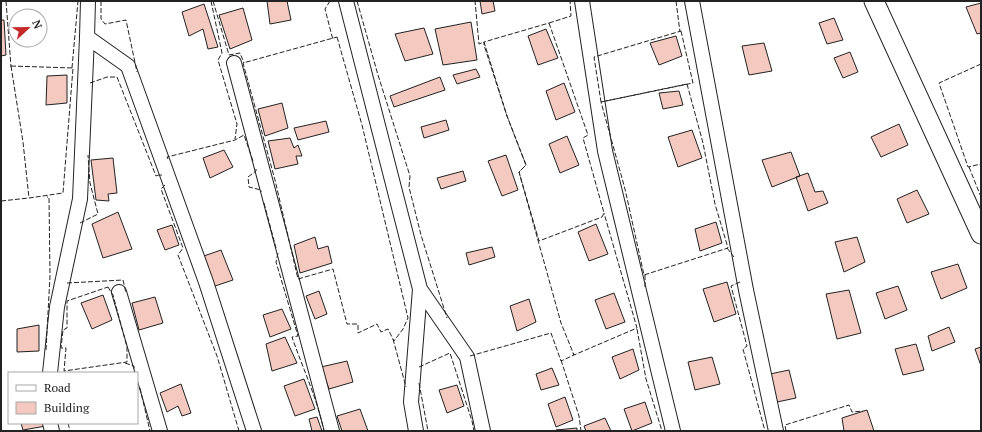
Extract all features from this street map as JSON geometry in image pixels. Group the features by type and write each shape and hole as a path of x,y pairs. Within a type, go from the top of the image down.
{"street":[{"path":"50,372 57,307 80,200 88,1"},
{"path":"346,1 420,290 411,402 416,431"},
{"path":"582,1 605,151 673,431"},
{"path":"692,1 746,290 776,431"},
{"path":"874,1 981,234"},
{"path":"87,37 128,66 206,282 254,431"},
{"path":"234,63 332,431"},
{"path":"420,290 466,357 483,431"},
{"path":"119,292 160,431"}],"building":[{"path":"267,1 287,1 291,20 270,24"},
{"path":"480,1 493,1 495,11 482,14"},
{"path":"981,3 981,33 977,34 966,7"},
{"path":"204,4 218,47 208,49 203,29 189,36 182,12"},
{"path":"243,8 252,40 230,49 219,15"},
{"path":"834,18 843,40 827,44 819,23"},
{"path":"1,20 4,20 6,55 1,56"},
{"path":"471,22 477,60 443,65 435,29"},
{"path":"424,28 433,54 405,61 395,34"},
{"path":"546,29 558,58 538,65 528,36"},
{"path":"676,36 682,56 659,65 650,43"},
{"path":"764,43 772,71 749,75 742,46"},
{"path":"850,52 858,72 843,78 834,58"},
{"path":"476,69 480,77 457,84 453,75"},
{"path":"67,75 67,103 46,105 47,76"},
{"path":"440,77 445,90 394,107 390,96"},
{"path":"564,83 575,112 556,120 546,91"},
{"path":"679,91 683,105 663,109 659,93"},
{"path":"282,103 288,128 265,136 258,109"},
{"path":"446,120 449,130 424,138 421,127"},
{"path":"326,121 329,132 298,140 294,128"},
{"path":"899,124 908,145 881,157 871,137"},
{"path":"692,130 702,158 678,167 668,137"},
{"path":"567,136 579,165 560,173 549,144"},
{"path":"290,138 294,148 298,145 302,156 296,156 298,164 275,169 268,141"},
{"path":"224,150 233,167 210,178 203,158"},
{"path":"791,152 800,176 772,187 762,160"},
{"path":"506,155 518,190 502,196 488,161"},
{"path":"113,158 117,193 108,194 109,201 96,200 91,160"},
{"path":"463,171 466,181 441,189 437,178"},
{"path":"808,173 815,192 823,191 828,203 808,211 796,177"},
{"path":"917,190 929,214 907,223 897,199"},
{"path":"118,212 132,249 103,258 92,224"},
{"path":"716,222 722,243 700,251 695,229"},
{"path":"596,224 608,254 589,261 578,232"},
{"path":"172,225 179,245 165,250 157,230"},
{"path":"315,237 318,249 328,246 332,263 300,273 294,245"},
{"path":"857,237 865,262 844,272 835,242"},
{"path":"492,247 495,257 469,265 466,253"},
{"path":"221,250 233,280 212,287 201,257"},
{"path":"958,264 967,288 941,299 931,272"},
{"path":"727,282 736,314 714,322 703,289"},
{"path":"898,286 907,310 885,319 876,293"},
{"path":"849,290 861,333 837,339 826,294"},
{"path":"319,291 327,314 315,319 306,296"},
{"path":"614,293 625,322 606,329 595,300"},
{"path":"103,295 112,320 92,329 81,303"},
{"path":"155,297 163,323 139,330 132,303"},
{"path":"529,299 536,322 517,331 510,306"},
{"path":"282,309 291,329 270,337 263,315"},
{"path":"39,325 39,351 17,352 17,329"},
{"path":"949,327 955,342 932,351 928,336"},
{"path":"285,337 297,363 272,371 266,344"},
{"path":"916,344 924,370 903,375 895,349"},
{"path":"981,347 981,366 975,349"},
{"path":"633,349 639,370 620,379 612,357"},
{"path":"712,357 720,384 695,390 688,362"},
{"path":"347,361 353,382 329,389 321,367"},
{"path":"552,368 559,385 541,390 536,374"},
{"path":"789,370 796,398 777,402 770,374"},
{"path":"304,379 315,409 295,416 284,386"},
{"path":"181,384 191,413 182,416 178,406 167,412 160,393"},
{"path":"457,385 464,406 447,413 439,390"},
{"path":"565,397 573,420 556,427 548,404"},
{"path":"645,402 652,423 632,431 624,409"},
{"path":"360,409 368,431 342,431 337,416"},
{"path":"867,410 874,431 844,431 842,418"},
{"path":"317,417 322,431 312,431 309,419"},
{"path":"605,418 611,431 586,431 584,426"},
{"path":"21,424 46,424 46,426 23,430"},
{"path":"577,428 577,431 556,430"}],"fence":[{"path":"6,1 11,67"},
{"path":"72,68 78,1"},
{"path":"101,1 101,19 105,24 126,20 137,72"},
{"path":"211,1 222,53 218,60 237,124 235,139"},
{"path":"213,1 229,55 240,53 244,63"},
{"path":"330,1 325,9 333,40"},
{"path":"357,1 378,75 410,176 409,187 421,235 447,318"},
{"path":"470,356 551,333 561,361 574,355 561,323 519,172 526,165 507,116 484,42 479,44 475,1"},
{"path":"549,23 571,16 570,1"},
{"path":"676,1 680,32"},
{"path":"549,23 588,135 583,138 604,213 602,217 539,241 519,172 526,165 507,116 484,42 549,23"},
{"path":"681,31 693,83 601,102 594,57 681,31"},
{"path":"337,37 362,125 408,318 403,329 394,341 388,329 381,332 377,324 358,333 358,324 347,324 333,269 298,279 275,180 243,63 337,37"},
{"path":"981,64 939,83 968,167 981,164"},
{"path":"11,66 73,68 63,193 29,198 23,142 11,66"},
{"path":"90,83 107,77 117,77 156,176 161,174 161,176"},
{"path":"687,84 703,143 715,204 728,248 644,275 625,189 601,102 687,84"},
{"path":"168,159 167,157 235,140 244,135 253,161"},
{"path":"80,223 98,214 90,183 88,155"},
{"path":"969,167 981,197"},
{"path":"256,169 256,171 248,177 249,187 261,190 261,192"},
{"path":"165,185 161,189 183,248 178,255 217,356 239,431"},
{"path":"46,350 50,276 49,197 47,197"},
{"path":"1,201 29,198"},
{"path":"264,203 276,248"},
{"path":"573,353 574,355 637,328 604,213"},
{"path":"727,248 734,257"},
{"path":"278,253 276,262 298,336 292,337 314,395 324,431"},
{"path":"645,275 645,288"},
{"path":"67,283 123,280 126,293"},
{"path":"740,282 731,286 747,346 743,349 765,431"},
{"path":"108,287 113,295 127,347 127,362 64,371 66,348 61,348 63,330 67,328 67,301 108,287"},
{"path":"637,329 646,379 662,431"},
{"path":"393,339 406,387"},
{"path":"419,367 450,353 474,431"},
{"path":"561,360 579,416 581,431"},
{"path":"125,363 134,366 134,369"},
{"path":"419,383 428,431"},
{"path":"140,388 150,431"},
{"path":"786,431 785,425 849,405 852,412 863,411"},
{"path":"68,424 70,431"}]}
